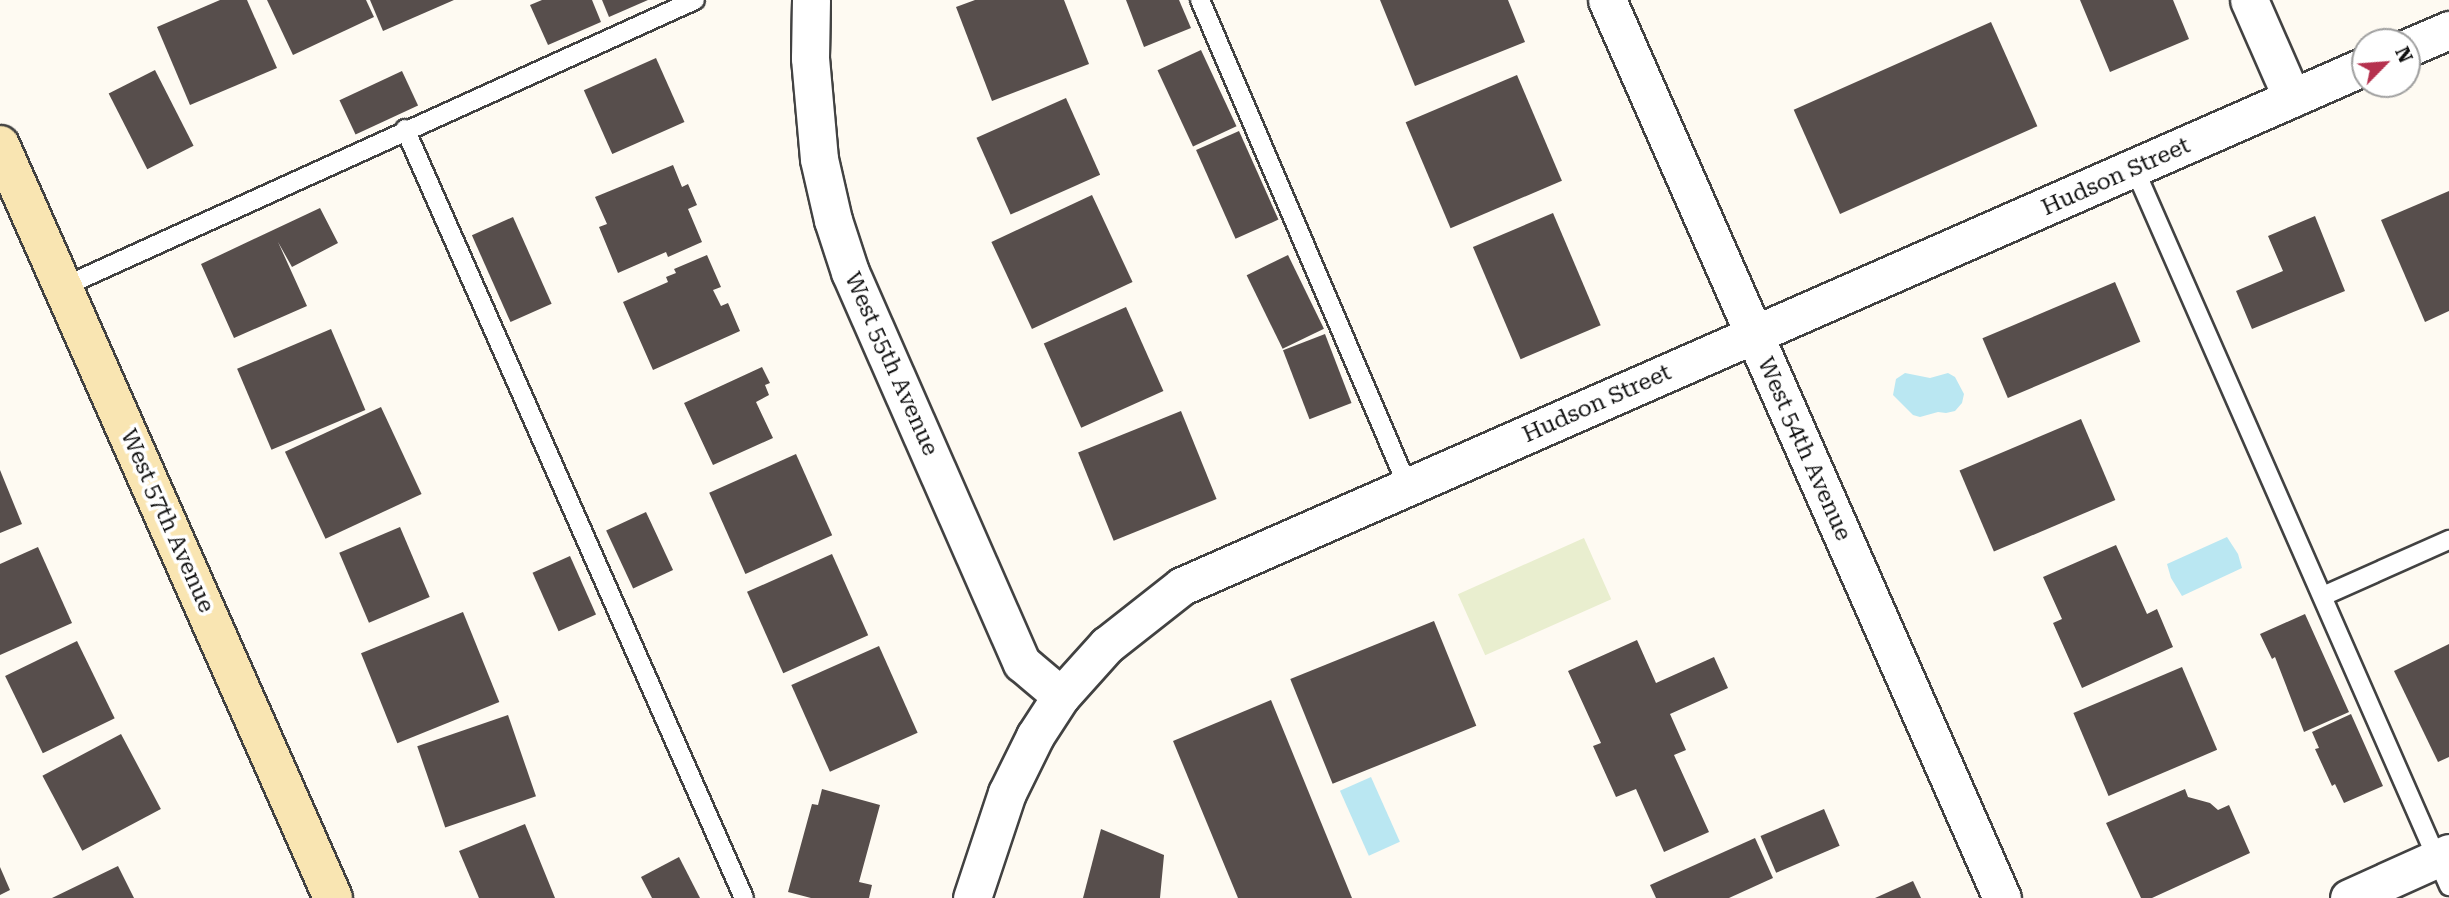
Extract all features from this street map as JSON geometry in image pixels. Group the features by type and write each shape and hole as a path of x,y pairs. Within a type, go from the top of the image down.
{"street":[{"name":"West 55th Avenue","path":"811,0 810,58 819,159 833,220 850,272 1022,663 1061,696"},
{"name":"West 54th Avenue","path":"1607,0 2002,898"},
{"path":"2249,0 2292,98"},
{"path":"2421,42 2449,30"},
{"name":"Hudson Street","path":"972,898 1007,793 1035,736 1061,696 1107,645 1182,586 1754,334 2135,170 2351,72"},
{"name":"West 57th Avenue","path":"0,145 333,898"},
{"path":"2349,898 2445,866"}],"lane":[{"path":"63,287 405,129 695,0"},
{"path":"1200,0 1408,487"},
{"path":"405,129 744,898"},
{"path":"2135,170 2445,866"},
{"path":"2323,596 2449,540"}],"green space":[{"path":"1584,538 1611,599 1485,655 1458,594"}],"water":[{"path":"1905,373 1930,378 1948,373 1955,377 1964,394 1962,403 1955,411 1920,417 1913,415 1893,395 1896,379"},
{"path":"2227,537 2238,554 2242,568 2182,596 2171,578 2167,564"},
{"path":"1371,777 1400,842 1369,856 1340,791"}],"building":[{"path":"220,0 247,0 277,68 190,105 157,27"},
{"path":"267,0 366,0 374,17 293,55"},
{"path":"370,0 454,0 383,31"},
{"path":"542,0 592,0 601,22 548,45 530,5"},
{"path":"602,0 648,0 609,17"},
{"path":"975,0 1064,0 1089,64 992,101 956,7"},
{"path":"1126,0 1179,0 1191,28 1144,47"},
{"path":"1380,0 1508,0 1525,42 1415,86"},
{"path":"2080,0 2173,0 2189,39 2110,72"},
{"path":"1991,22 2037,126 1840,214 1794,110"},
{"path":"1201,50 1236,126 1193,146 1157,70"},
{"path":"656,58 684,122 612,154 584,90"},
{"path":"155,70 194,146 147,169 109,94"},
{"path":"402,71 418,105 356,135 339,100"},
{"path":"1517,75 1562,181 1451,228 1406,122"},
{"path":"1066,98 1100,175 1011,215 976,138"},
{"path":"1239,131 1278,220 1236,239 1196,150"},
{"path":"673,165 682,187 688,184 697,205 688,209 702,242 668,257 666,252 618,273 599,227 607,224 595,197"},
{"path":"2449,191 2449,311 2425,322 2381,220"},
{"path":"1092,195 1133,282 1032,329 991,242"},
{"path":"320,208 338,243 292,267 278,242 307,306 234,338 201,264"},
{"path":"1553,213 1601,325 1521,359 1473,247"},
{"path":"2315,216 2345,291 2252,329 2236,291 2283,271 2268,236"},
{"path":"513,217 552,304 511,322 472,235"},
{"path":"707,255 721,287 713,290 721,306 728,303 740,331 653,370 623,302 668,282 666,277 676,273 674,269"},
{"path":"1288,255 1324,329 1283,349 1247,275"},
{"path":"2115,282 2140,342 2008,398 1982,338"},
{"path":"1126,307 1163,391 1081,428 1044,344"},
{"path":"331,329 365,410 271,450 237,369"},
{"path":"1325,334 1352,403 1310,419 1283,350"},
{"path":"762,367 770,383 765,385 769,395 756,402 773,438 713,465 684,403"},
{"path":"381,407 422,494 326,539 285,452"},
{"path":"1181,411 1217,499 1114,541 1078,453"},
{"path":"2081,419 2115,500 1994,552 1959,471"},
{"path":"796,454 832,535 745,574 709,493"},
{"path":"0,470 22,524 0,533"},
{"path":"646,512 673,570 633,589 606,531"},
{"path":"400,527 430,597 369,623 339,553"},
{"path":"2116,545 2147,614 2157,609 2173,647 2082,688 2053,623 2062,619 2043,577"},
{"path":"38,547 72,623 0,655 0,564"},
{"path":"832,554 868,635 783,673 747,592"},
{"path":"570,556 596,614 559,631 533,573"},
{"path":"463,612 499,702 397,743 361,653"},
{"path":"2305,614 2349,712 2304,732 2275,657 2272,659 2260,634"},
{"path":"1434,621 1476,726 1333,784 1290,679"},
{"path":"1637,640 1656,683 1714,657 1728,688 1670,714 1686,750 1674,755 1709,832 1664,852 1636,789 1616,797 1593,746 1601,743 1568,671"},
{"path":"77,641 115,718 43,753 5,676"},
{"path":"2449,644 2449,757 2438,762 2394,671"},
{"path":"879,646 918,733 830,772 791,685"},
{"path":"2182,667 2217,750 2109,796 2073,713"},
{"path":"1271,700 1352,898 1238,898 1173,741"},
{"path":"2351,714 2383,786 2344,803 2335,784 2332,786 2315,749 2319,748 2312,732"},
{"path":"508,715 536,796 445,828 417,746"},
{"path":"121,734 161,809 82,851 42,776"},
{"path":"822,789 880,805 859,882 872,885 869,898 811,898 788,892 812,804 818,805"},
{"path":"2185,789 2188,797 2210,803 2218,810 2229,805 2250,853 2152,898 2141,898 2106,823"},
{"path":"1824,809 1840,846 1776,873 1760,836"},
{"path":"525,824 555,898 479,898 459,851"},
{"path":"1101,829 1164,855 1160,898 1083,898"},
{"path":"1755,838 1773,878 1729,898 1656,898 1650,885"},
{"path":"679,857 700,898 652,898 641,877"},
{"path":"118,866 134,898 52,898"},
{"path":"0,867 10,890 0,895"},
{"path":"1913,881 1921,898 1875,898"}]}
